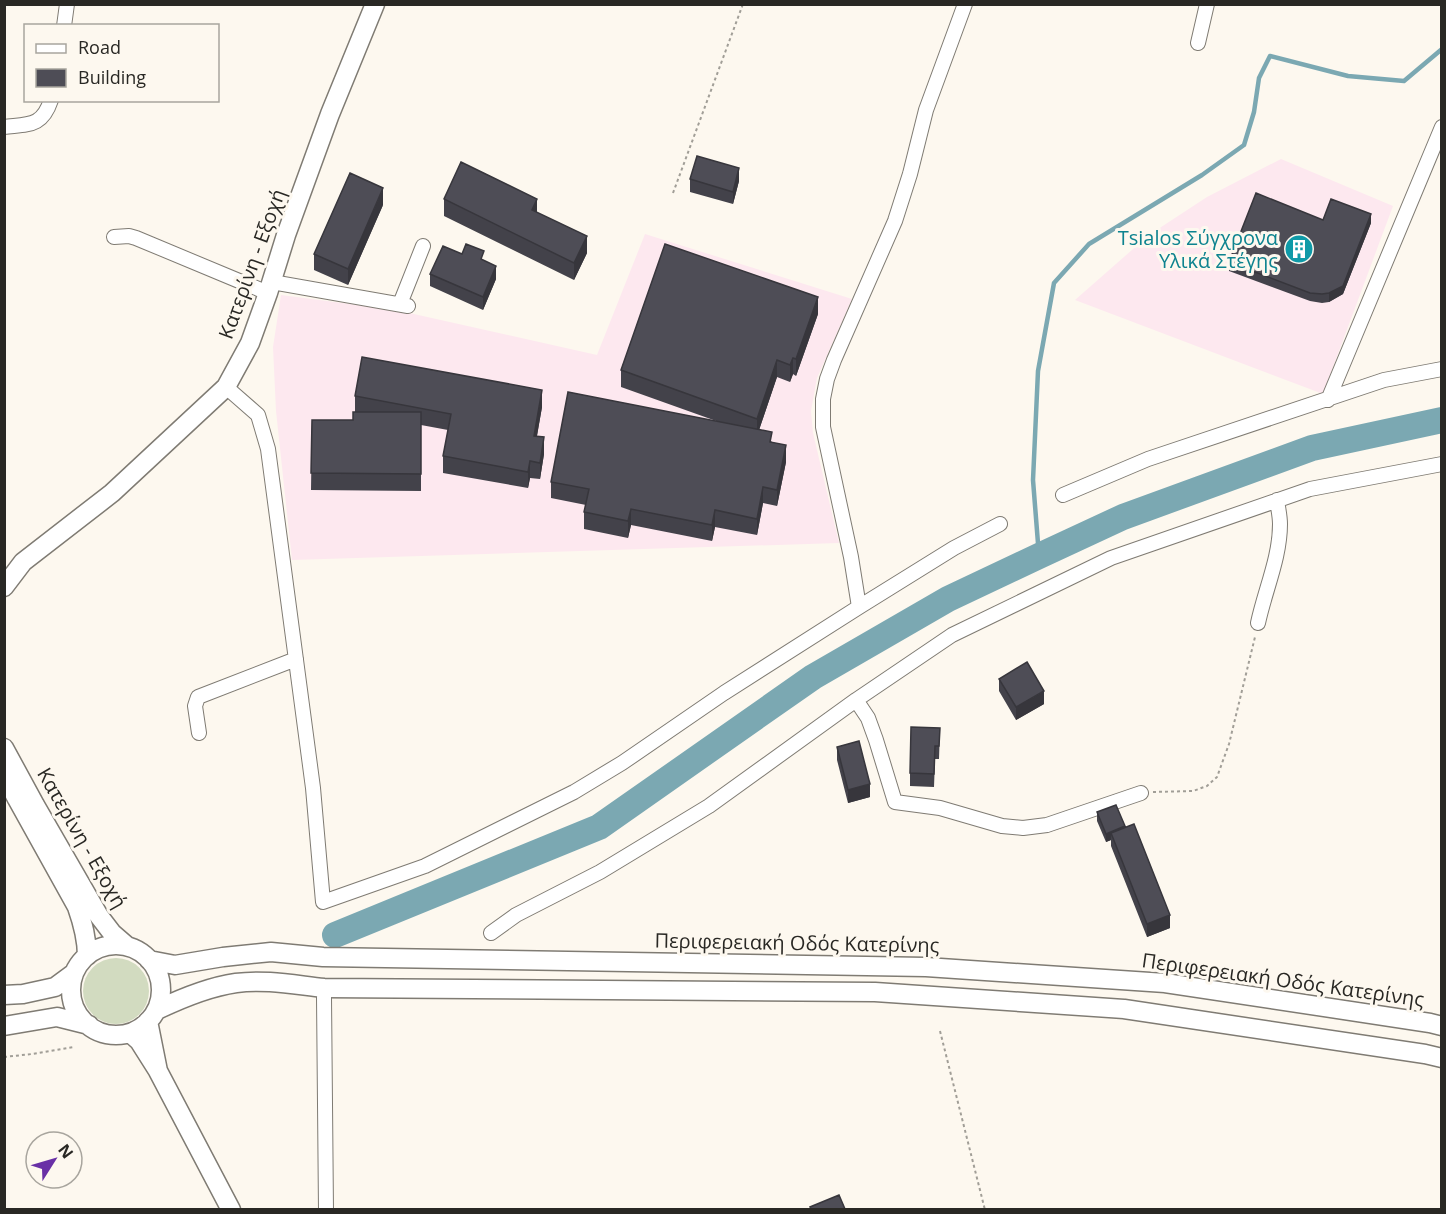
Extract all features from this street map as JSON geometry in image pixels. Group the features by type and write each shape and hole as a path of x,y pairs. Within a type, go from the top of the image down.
{"main road":[{"name":"Κατερίνη - Εξοχή","path":"4,587 23,562 112,494 226,387 250,343 330,114 375,4"},
{"name":"Κατερίνη - Εξοχή","path":"4,569 23,562"},
{"name":"Κατερίνη - Εξοχή","path":"4,748 94,908 112,933 128,946"},
{"name":"Κατερίνη - Εξοχή","path":"4,774 77,907 87,939 87,956"},
{"path":"4,995 23,994 55,987 74,973 87,956 99,948 120,945 141,952 155,968 160,981 161,996 153,1016 150,1036 158,1071"},
{"name":"Περιφερειακή Οδός Κατερίνης","path":"149,960 175,965 271,952 335,957 926,967 1165,983 1442,1026"},
{"path":"74,973 71,987 73,1002 79,1015 95,1030 123,1035 143,1026 153,1016 182,998 236,983 277,982 324,988 875,992 1124,1009 1402,1050 1442,1058"},
{"path":"4,1026 57,1017 89,1025"},
{"path":"130,1033 139,1041 158,1071 231,1209"}],"street":[{"path":"64,24 67,4"},
{"path":"860,607 824,426 823,399 834,360 895,220 910,174 926,110 965,4"},
{"path":"1198,43 1208,4"},
{"path":"4,127 32,123 42,118 50,102"},
{"path":"1328,400 1442,127"},
{"path":"114,237 136,238 270,287 404,305 423,246"},
{"path":"1063,495 1148,459 1384,380 1442,369"},
{"path":"226,387 258,415 268,449 313,789 323,902 425,866 574,792 860,607 954,548 1000,524"},
{"path":"491,933 516,915 600,872 709,806 952,634 1111,558 1277,500 1310,489 1442,464"},
{"path":"1258,623 1280,537 1277,500"},
{"path":"199,733 195,706 198,697 296,659"},
{"path":"856,700 868,718 895,802 940,808 1002,826 1023,828 1047,825 1141,792"},
{"path":"324,997 326,1209"}],"path":[{"path":"673,193 743,4"},
{"path":"1141,792 1193,791 1207,786 1217,777 1229,744 1258,623"},
{"path":"940,1031 985,1209"},
{"path":"4,1057 74,1047"}],"shaded area":[{"path":"1281,159 1393,206 1323,394 1075,300 1149,235 1207,197"},
{"path":"645,234 852,299 817,378 811,411 813,433 839,543 292,560 276,411 273,347 281,295 396,310 597,355"}],"green space":[{"path":"109,958 123,958 135,963 144,972 149,991 147,1004 140,1015 123,1024 109,1024 97,1019 88,1010 83,998 83,984 88,972 97,963"}],"building":[{"path":"697,156 739,168 733,192 690,179"},
{"path":"461,162 537,199 532,210 587,236 574,263 444,199"},
{"path":"350,173 383,188 348,269 314,254"},
{"name":"Tsialos Σύγχρονα Υλικά Στέγης","path":"1256,193 1323,220 1331,199 1371,214 1343,286 1329,293 1310,293 1229,262"},
{"path":"466,244 484,251 481,259 496,266 483,297 430,274 443,246 462,254"},
{"path":"665,244 818,297 796,359 793,358 790,365 777,360 757,419 621,370"},
{"path":"362,357 542,390 534,436 544,437 540,463 530,461 528,472 443,456 451,414 355,396"},
{"path":"568,392 772,432 770,442 786,445 777,490 763,487 757,519 715,510 712,525 631,509 628,521 584,512 589,489 551,482"},
{"path":"353,412 421,412 421,474 311,473 312,420 353,420"},
{"path":"1027,662 1044,691 1016,707 999,679"},
{"path":"911,727 940,728 939,746 935,746 934,774 910,773"},
{"path":"859,741 870,784 848,790 837,747"},
{"path":"1116,805 1125,826 1106,834 1097,812"},
{"path":"1134,824 1170,915 1147,924 1111,833"},
{"path":"839,1195 845,1209 811,1209 810,1207"}],"waterway":[{"path":"1039,556 1033,480 1038,371 1054,283 1089,244 1202,175 1244,145 1254,112 1259,78 1270,56 1348,76 1404,81 1442,49"},
{"path":"335,935 599,827 813,677 948,599 1039,556 1123,517 1312,448 1442,420"}],"place":[{"name":"Tsialos Σύγχρονα Υλικά Στέγης","path":"1299,249"}]}
